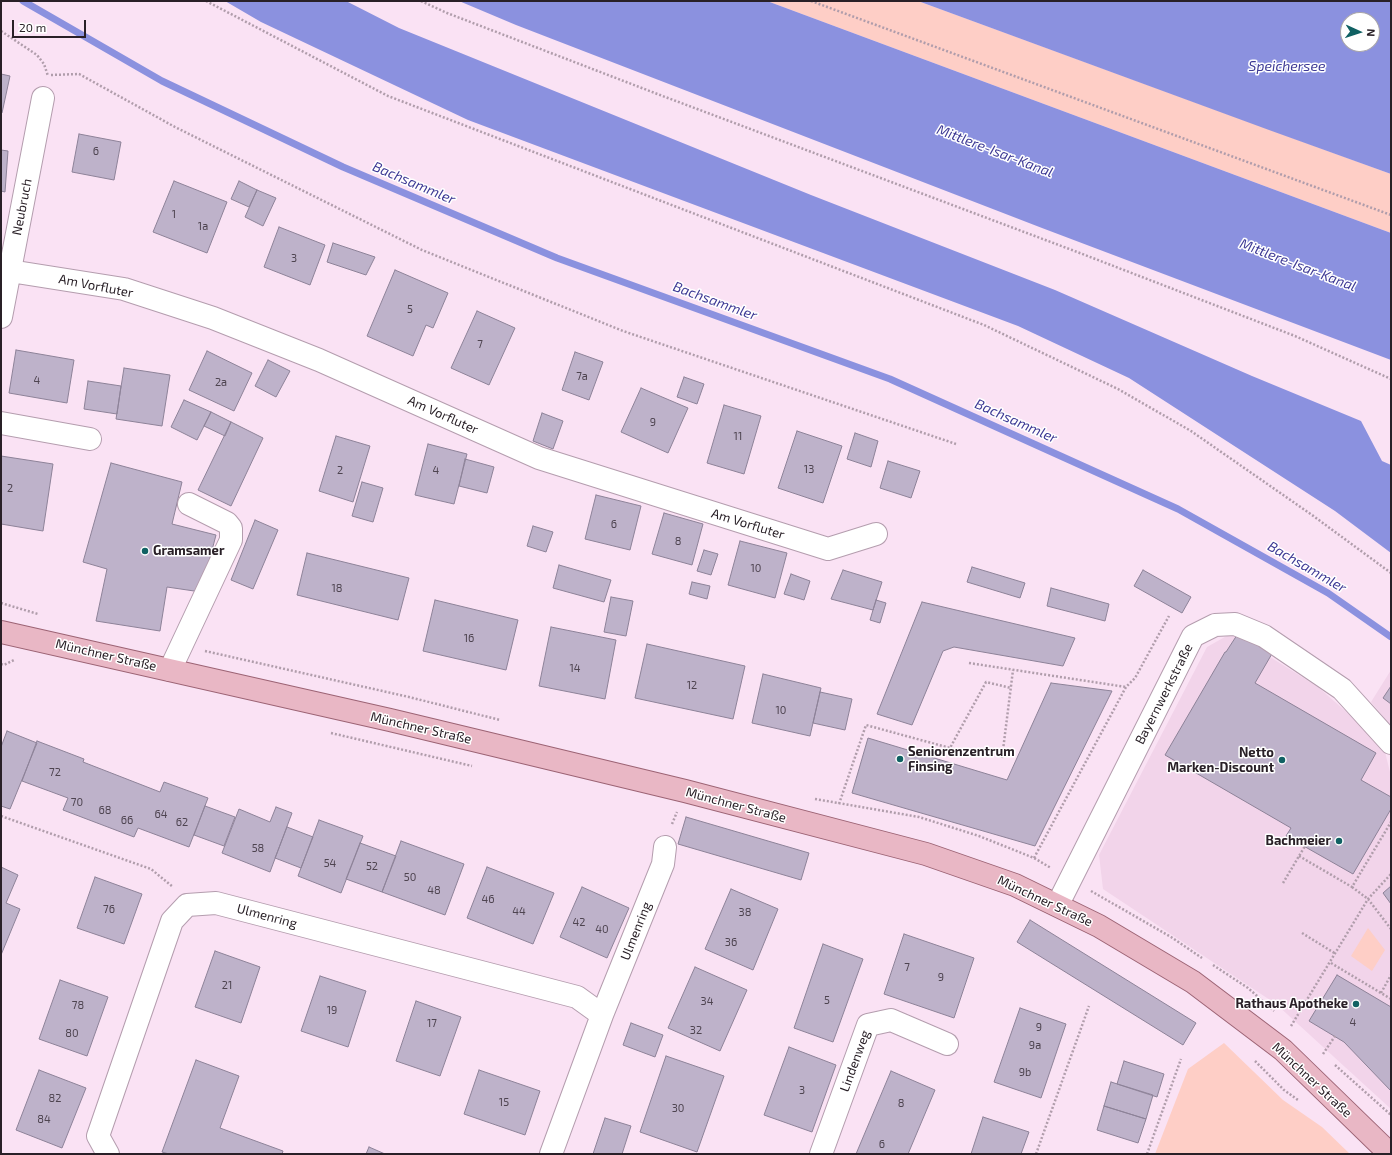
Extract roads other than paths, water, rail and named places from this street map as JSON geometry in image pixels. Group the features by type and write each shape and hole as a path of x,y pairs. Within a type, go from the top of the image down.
{"main road":[{"name":"Münchner Straße","path":"2,634 170,670 390,720 685,791 926,854 1015,885 1058,904 1099,926 1193,982 1283,1050 1390,1154"}],"street":[{"name":"Neubruch","path":"1,317 43,98"},
{"name":"Am Vorfluter","path":"10,271 124,289 213,318 318,360 539,458 828,549 876,534"},
{"path":"1,423 90,439"},
{"path":"170,670 231,540 231,528 227,524 189,504"},
{"name":"Bayernwerkstraße","path":"1058,904 1194,636 1215,626 1235,624 1264,636 1342,689 1391,743"},
{"name":"Ulmenring","path":"551,1154 602,1015 663,864 665,847"},
{"name":"Ulmenring","path":"108,1154 98,1136 172,921 187,905 216,903 577,997 602,1015"},
{"name":"Lindenweg","path":"822,1154 868,1025 891,1020 947,1044"}],"water":[{"path":"225,1 346,1 399,28 811,195 1055,290 1252,376 1361,421 1382,461 1391,465 1391,553 1335,511 1129,378 1018,326 468,120 261,22"},
{"name":"Mittlere-Isar-Kanal","path":"459,1 767,1 1391,233 1391,360 1042,228 516,25"},
{"name":"Speichersee","path":"918,1 1391,1 1391,174 1269,130"}],"waterway":[{"name":"Bachsammler","path":"23,1 162,81 343,167 557,258 890,379 1178,509 1328,593 1391,637"}],"place":[{"name":"Gramsamer","path":"145,551"},
{"name":"Seniorenzentrum Finsing","path":"900,759"},
{"name":"Netto Marken-Discount","path":"1282,760"},
{"name":"Bachmeier","path":"1339,841"},
{"name":"Rathaus Apotheke","path":"1356,1004"}]}
